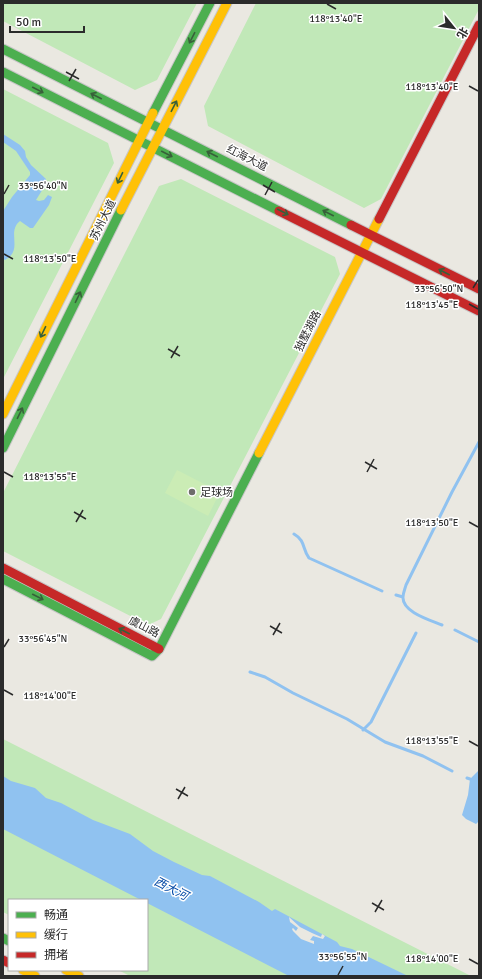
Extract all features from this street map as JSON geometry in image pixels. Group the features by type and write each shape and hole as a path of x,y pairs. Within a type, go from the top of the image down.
{"street":[{"name":"苏州大道","path":"3,414 148,122 210,3"},
{"name":"苏州大道","path":"3,448 162,128 227,3"},
{"name":"独墅湖路","path":"159,649 479,25"},
{"name":"红海大道","path":"3,49 479,289"},
{"path":"3,72 479,311"},
{"name":"虞山路","path":"3,568 159,649 152,656 3,579"},
{"path":"24,971 36,976"},
{"path":"68,971 78,976"}],"green space":[{"path":"3,3 197,3 157,80 135,90 3,21"},
{"path":"256,3 479,3 479,9 381,199 364,208 208,126 204,106"},
{"path":"3,89 108,143 114,163 3,379"},
{"path":"181,179 335,257 340,274 161,619 148,625 3,551 3,493 159,186"},
{"name":"足球场","path":"177,470 220,492 208,516 165,493"},
{"path":"3,739 471,976 130,976 120,971 148,971 148,899 8,899 8,914 3,912"}],"water":[{"path":"3,134 20,145 25,151 26,157 31,165 46,179 46,184 36,200 44,200 48,195 52,197 49,205 33,228 30,228 20,221 16,225 14,230 13,251 11,256 5,260 3,259 3,211 12,197 30,175 30,172 16,151 3,142"},
{"path":"479,770 479,821 476,824 466,819 462,815 468,795 470,779"},
{"name":"西大河","path":"3,776 11,781 35,788 46,798 61,803 93,820 130,834 153,851 174,862 202,875 210,876 259,902 272,911 275,909 337,942 340,946 352,949 406,975 289,976 148,904 148,899 139,899 3,829"}],"pier":[{"path":"289,917 300,927 321,937 322,934 325,936 323,939 313,936 310,940 314,941 314,944 301,939 293,931 293,928 296,931 298,928 290,922"}],"waterway":[{"path":"442,625 424,618 412,611 404,602 403,594 452,492 479,442"},
{"path":"294,534 302,542 309,558 382,591"},
{"path":"396,595 403,597"},
{"path":"455,630 479,642"},
{"path":"363,730 371,722 416,633"},
{"path":"250,672 265,677 293,693 347,719 385,742 423,756 452,771"}],"traffic: fast":[{"path":"153,113 210,3"},
{"path":"3,49 351,225"},
{"path":"3,72 279,211"},
{"path":"3,448 121,210"},
{"path":"3,579 152,656 159,649 259,453"},
{"path":"3,938 8,940"}],"traffic: slow":[{"path":"121,210 227,3"},
{"path":"3,414 153,113"},
{"path":"259,453 379,219"},
{"path":"25,971 35,976"},
{"path":"68,971 79,976"}],"traffic: jam":[{"path":"379,219 479,25"},
{"path":"279,211 479,311"},
{"path":"351,225 479,289"},
{"path":"3,568 159,649"},
{"path":"3,960 8,962"}],"place":[{"name":"足球场","path":"192,492"}]}
